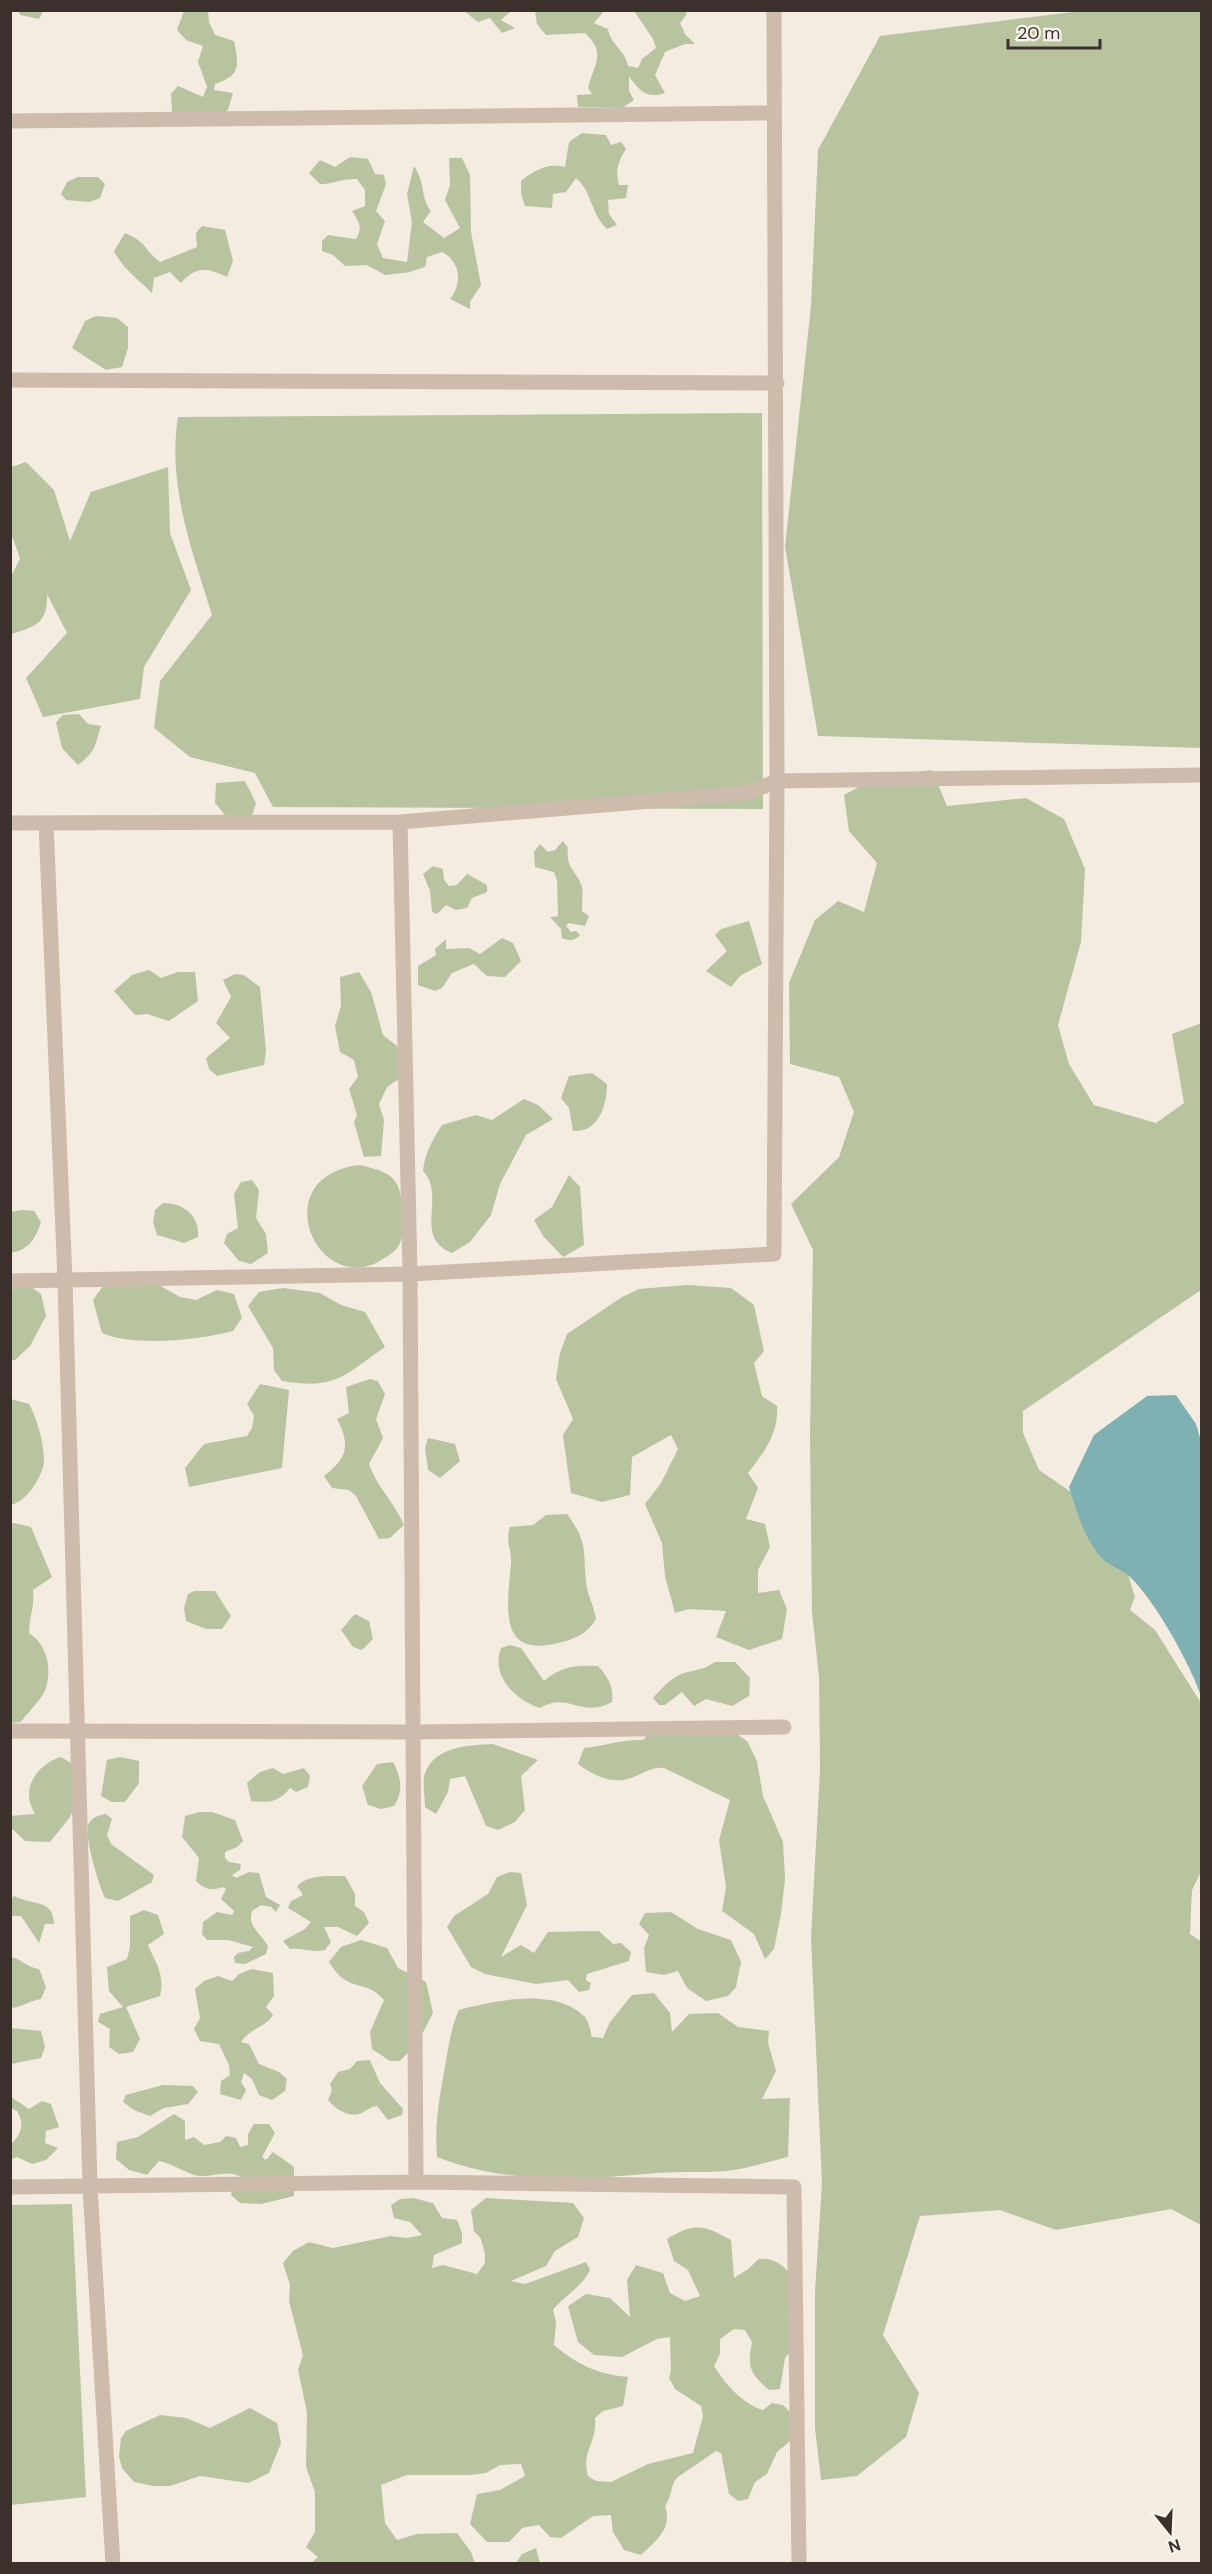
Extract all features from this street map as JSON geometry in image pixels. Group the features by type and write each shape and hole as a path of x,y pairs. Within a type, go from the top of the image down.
{"street":[{"path":"10,1281 410,1274 774,1254 777,383 773,113 774,10"},
{"path":"10,122 773,113"},
{"path":"10,380 777,383"},
{"path":"10,823 400,822 748,793 777,781 1202,775"},
{"path":"400,822 410,1274 416,2182"},
{"path":"46,823 65,1280 90,2187 112,2564"},
{"path":"10,1731 76,1729 413,1732 784,1727"},
{"path":"10,2187 416,2182 794,2187 800,2564"}],"green space":[{"path":"43,10 39,19 20,15 19,11"},
{"path":"184,11 208,11 209,22 215,35 234,41 237,63 234,73 215,84 214,90 233,93 228,110 215,116 172,112 171,94 178,86 203,97 207,87 198,62 203,46 186,40 177,30"},
{"path":"464,11 511,11 501,20 515,28 502,33 490,18 478,22"},
{"path":"535,11 604,11 594,23 608,29 628,66 638,68 642,59 656,48 653,39 634,11 685,11 687,14 680,23 685,34 695,44 685,44 665,52 655,75 665,93 648,94 636,86 629,76 629,91 634,100 624,107 578,107 577,95 592,94 588,88 597,59 596,47 585,33 546,35 537,24"},
{"path":"1081,11 1201,11 1201,748 818,736 785,547 811,306 818,150 880,36"},
{"path":"582,133 606,135 611,145 621,142 626,149 619,162 617,175 619,185 628,185 626,198 608,200 609,214 617,225 607,229 576,178 566,192 553,194 552,208 525,206 521,194 521,181 531,174 541,168 565,167 569,142"},
{"path":"350,157 368,159 375,174 384,175 386,184 376,211 385,221 377,244 383,258 407,262 412,222 407,194 414,166 420,179 425,201 431,211 423,222 444,238 460,228 445,200 450,185 449,158 462,158 470,175 471,232 481,285 470,302 470,309 450,299 457,286 458,273 453,261 442,252 427,257 425,267 410,272 385,275 367,265 345,266 333,255 322,251 322,241 328,235 356,239 359,225 352,211 365,206 365,190 357,179 320,184 309,173 320,160 335,167"},
{"path":"78,177 98,177 105,184 100,198 90,202 66,200 61,194 67,182"},
{"path":"202,226 225,230 233,261 227,277 203,270 193,273 181,283 170,272 154,278 152,293 126,268 114,251 125,233 142,243 160,262 197,247 196,233"},
{"path":"96,316 117,318 128,327 128,348 122,367 106,370 72,348 85,321"},
{"path":"762,413 763,809 273,807 255,773 190,757 154,728 160,681 212,615 183,517 176,467 175,442 178,417"},
{"path":"26,462 54,490 70,541 91,492 168,467 170,533 191,590 144,667 140,699 43,717 26,678 67,633 47,594 45,611 39,622 28,629 11,634 11,576 20,559 11,533 11,467"},
{"path":"79,714 88,724 101,726 92,752 78,765 62,748 56,722 63,715"},
{"path":"932,770 947,806 1026,798 1064,819 1085,869 1081,942 1058,1025 1069,1064 1094,1105 1156,1123 1184,1103 1172,1034 1202,1023 1201,1290 1023,1411 1023,1433 1039,1470 1071,1492 1122,1555 1135,1597 1130,1610 1155,1630 1201,1703 1201,1872 1192,1890 1190,1934 1202,1942 1201,2225 1171,2209 1056,2230 1000,2210 920,2216 883,2335 919,2393 906,2437 857,2476 821,2480 815,2428 815,2292 822,2183 811,1937 820,1770 819,1677 812,1612 810,1435 813,1250 791,1204 839,1157 854,1112 839,1077 790,1064 789,983 815,920 838,901 864,912 877,863 849,831 844,795 877,777"},
{"path":"245,781 256,803 250,823 225,815 215,803 216,783"},
{"path":"563,841 568,848 570,865 582,887 582,911 589,916 585,926 569,923 566,926 571,932 576,931 580,935 572,940 562,938 561,929 550,917 558,916 557,881 554,872 535,867 534,852 540,844 548,852 555,850"},
{"path":"433,866 443,869 444,880 449,886 457,885 467,874 487,885 487,892 472,898 467,908 456,910 446,905 437,914 432,912 430,891 423,874"},
{"path":"749,921 762,964 740,976 731,987 706,971 727,951 715,935 721,929"},
{"path":"502,938 513,943 521,961 505,977 487,976 474,964 452,973 442,988 435,991 418,985 418,966 436,955 435,949 446,939 446,949 469,948 480,954"},
{"path":"149,970 161,978 178,972 195,972 198,1001 169,1021 147,1014 135,1015 114,991 132,975"},
{"path":"359,972 371,992 383,1035 397,1046 405,1075 387,1087 379,1104 384,1120 381,1156 364,1157 354,1122 357,1115 349,1089 358,1077 354,1060 340,1052 335,1026 341,1006 340,977"},
{"path":"235,974 244,975 260,987 266,1051 264,1065 217,1076 209,1069 206,1058 230,1038 216,1023 231,997 223,980"},
{"path":"592,1073 607,1084 603,1108 600,1116 589,1127 573,1131 569,1108 561,1098 569,1076"},
{"path":"524,1099 538,1105 553,1119 526,1135 500,1184 491,1215 470,1242 452,1253 440,1246 434,1237 432,1192 423,1171 430,1147 442,1125 476,1115 492,1120"},
{"path":"359,1165 383,1172 396,1182 401,1198 402,1229 400,1244 394,1251 383,1259 359,1268 338,1264 322,1251 311,1232 307,1211 313,1191 330,1174"},
{"path":"569,1175 580,1187 584,1245 563,1257 543,1236 534,1220 552,1207"},
{"path":"252,1180 259,1190 256,1218 266,1234 268,1253 251,1264 239,1261 224,1243 227,1234 238,1228 234,1194 241,1182"},
{"path":"163,1203 178,1205 189,1212 196,1223 198,1237 184,1243 157,1235 153,1222 155,1210"},
{"path":"34,1211 41,1222 37,1234 30,1243 17,1252 11,1253 11,1212"},
{"path":"159,1285 180,1297 196,1300 217,1290 234,1294 242,1318 233,1331 185,1339 131,1340 102,1333 93,1300 103,1286"},
{"path":"687,1285 731,1288 754,1305 764,1351 754,1363 762,1396 777,1406 773,1433 765,1450 748,1473 758,1488 746,1519 765,1524 770,1547 758,1570 758,1593 779,1590 787,1609 782,1639 749,1650 716,1637 726,1611 689,1609 675,1613 665,1576 662,1543 645,1504 661,1483 678,1449 671,1435 632,1457 630,1495 602,1502 571,1493 563,1435 573,1419 556,1379 560,1353 567,1334 622,1297 639,1289"},
{"path":"30,1286 41,1294 46,1316 30,1346 15,1360 11,1360 10,1289"},
{"path":"283,1288 320,1293 341,1305 365,1312 385,1347 348,1373 327,1382 315,1384 282,1381 274,1370 273,1348 248,1306 259,1292"},
{"path":"370,1379 378,1381 385,1394 376,1419 383,1438 369,1464 376,1480 404,1525 390,1538 379,1539 356,1496 349,1490 332,1488 324,1476 338,1463 344,1451 344,1437 337,1419 349,1413 346,1387"},
{"path":"260,1384 289,1390 282,1468 189,1487 185,1468 204,1444 247,1436 252,1428 254,1416 247,1404"},
{"path":"11,1399 29,1404 40,1435 44,1461 35,1485 21,1500 11,1505"},
{"path":"428,1438 455,1444 460,1461 440,1478 428,1470 425,1448"},
{"path":"567,1514 581,1539 587,1587 596,1619 585,1632 570,1640 538,1646 524,1643 515,1635 510,1624 508,1610 511,1563 508,1537 510,1527 533,1525 546,1515"},
{"path":"10,1524 31,1527 52,1577 33,1590 29,1627 29,1633 40,1644 46,1657 48,1680 46,1688 39,1701 21,1722 11,1723"},
{"path":"194,1591 215,1591 231,1616 222,1629 206,1629 186,1621 184,1608 188,1594"},
{"path":"355,1614 369,1621 373,1639 362,1650 353,1647 341,1630"},
{"path":"510,1645 521,1648 544,1681 557,1672 569,1668 598,1666 610,1682 612,1702 591,1708 559,1702 540,1708 531,1705 514,1693 502,1677 499,1668 501,1648"},
{"path":"715,1662 735,1662 750,1678 749,1696 732,1706 706,1699 694,1706 682,1692 665,1705 659,1705 653,1698 678,1676"},
{"path":"721,1724 747,1741 757,1761 763,1796 783,1842 785,1879 781,1914 774,1949 765,1959 754,1934 722,1911 726,1887 719,1840 730,1800 664,1768 653,1769 628,1779 613,1780 598,1776 578,1764 584,1748 643,1740 656,1726"},
{"path":"493,1744 538,1760 521,1776 525,1810 515,1822 498,1830 486,1826 465,1776 450,1779 448,1792 436,1814 425,1807 424,1776 430,1764 437,1757 464,1746"},
{"path":"61,1757 71,1763 78,1801 70,1817 50,1842 25,1841 11,1828 10,1816 35,1814 29,1798 31,1782 44,1766"},
{"path":"120,1757 139,1761 139,1783 125,1802 112,1802 101,1796 107,1760"},
{"path":"393,1762 400,1784 399,1795 394,1806 381,1809 368,1805 362,1786 377,1764"},
{"path":"273,1768 283,1774 304,1768 310,1776 308,1787 296,1792 290,1788 282,1796 273,1800 251,1801 247,1783 260,1772"},
{"path":"212,1812 235,1820 243,1841 237,1847 225,1852 225,1858 229,1862 241,1864 240,1870 232,1875 236,1878 249,1872 259,1873 266,1897 280,1905 276,1912 271,1907 261,1905 252,1911 253,1926 268,1946 266,1954 245,1964 235,1963 234,1957 253,1947 228,1940 207,1940 202,1934 203,1922 217,1912 232,1915 234,1911 221,1899 226,1889 224,1887 209,1889 196,1881 199,1858 182,1837 185,1816"},
{"path":"106,1814 112,1819 107,1835 111,1844 154,1875 152,1882 118,1901 105,1898 88,1838 89,1823 92,1819"},
{"path":"510,1872 521,1873 527,1905 501,1957 521,1945 534,1953 548,1932 599,1931 613,1944 621,1943 631,1952 629,1961 587,1974 586,1980 591,1983 589,1990 579,1992 568,1980 536,1984 485,1974 471,1967 447,1927 454,1916 488,1894 497,1877"},
{"path":"345,1876 355,1894 355,1906 364,1912 369,1923 357,1936 338,1927 324,1927 331,1942 325,1950 290,1949 283,1941 305,1929 311,1922 288,1908 291,1901 303,1895 297,1886 307,1879"},
{"path":"14,1896 41,1904 50,1910 54,1924 45,1924 39,1943 21,1916 11,1916 11,1900"},
{"path":"144,1910 158,1915 164,1934 148,1945 161,1975 160,1996 126,2007 140,2039 133,2052 119,2054 109,2047 110,2029 98,2022 100,2014 123,2007 109,1991 107,1967 127,1959 130,1947 130,1916"},
{"path":"671,1912 698,1929 731,1940 741,1962 736,1987 728,1996 706,2001 687,1988 678,1971 664,1975 646,1972 644,1948 649,1935 639,1924 645,1913"},
{"path":"361,1940 387,1948 398,1968 426,1982 433,2013 418,2042 400,2061 390,2061 372,2049 370,2032 384,2000 370,1989 343,1979 329,1962 341,1947"},
{"path":"11,1957 39,1969 46,1987 41,1999 11,2008"},
{"path":"252,1969 273,1973 274,1996 266,2007 273,2015 241,2042 249,2044 259,2064 279,2072 287,2079 285,2091 272,2100 259,2095 252,2079 244,2073 241,2082 246,2090 241,2100 220,2094 221,2081 230,2075 229,2065 219,2044 200,2041 194,2029 200,2018 195,1989 204,1981 218,1976 232,1981 239,1974"},
{"path":"654,1993 670,2013 672,2032 689,2014 718,2013 738,2027 769,2031 768,2043 776,2071 762,2099 790,2098 788,2157 726,2171 546,2178 491,2172 437,2157 436,2130 440,2093 452,2032 459,2010 506,2000 540,1999 557,2002 571,2007 586,2018 592,2037 603,2038 610,2022 632,1995"},
{"path":"11,2028 41,2031 45,2047 41,2058 11,2064"},
{"path":"370,2060 380,2083 403,2109 402,2115 388,2120 377,2106 354,2115 337,2109 328,2100 332,2090 330,2084 338,2072 350,2069 357,2061"},
{"path":"163,2085 193,2086 198,2092 188,2104 164,2108 150,2116 134,2110 123,2102 126,2095"},
{"path":"11,2097 29,2109 42,2101 51,2104 59,2127 46,2131 45,2143 58,2148 46,2160 32,2164 17,2157 11,2159 11,2144 19,2133 21,2120 17,2111 11,2108"},
{"path":"174,2114 185,2121 185,2140 194,2137 204,2145 220,2142 226,2136 236,2138 240,2147 248,2145 248,2134 254,2124 269,2124 275,2133 262,2157 266,2160 273,2152 294,2167 294,2196 261,2204 240,2203 231,2195 235,2180 242,2177 226,2173 195,2175 159,2161 147,2175 129,2170 116,2159 117,2142 138,2137"},
{"path":"413,2198 433,2203 442,2218 457,2220 462,2233 462,2243 434,2255 432,2268 443,2265 477,2274 485,2263 485,2254 481,2239 474,2231 471,2210 486,2198 573,2203 584,2218 578,2237 555,2251 546,2266 511,2281 525,2284 586,2262 590,2270 583,2281 553,2310 556,2322 554,2345 588,2367 607,2374 628,2377 623,2406 603,2411 595,2418 594,2435 586,2467 588,2476 596,2481 611,2482 648,2464 693,2453 703,2416 701,2406 675,2389 669,2378 671,2371 670,2337 657,2339 622,2357 594,2355 578,2342 568,2306 586,2294 610,2298 630,2317 627,2280 636,2265 663,2273 670,2293 685,2301 700,2296 688,2270 674,2261 667,2239 692,2228 713,2231 731,2240 734,2278 759,2259 770,2259 786,2269 794,2277 792,2307 788,2317 795,2335 791,2351 785,2358 780,2389 769,2390 754,2374 750,2364 752,2342 745,2330 734,2329 720,2339 720,2354 714,2366 723,2380 748,2403 763,2410 772,2403 783,2405 792,2414 795,2431 789,2442 777,2452 767,2474 755,2482 748,2499 738,2501 729,2494 721,2453 716,2451 676,2479 665,2506 667,2521 662,2534 641,2555 624,2550 613,2532 611,2515 593,2516 561,2538 550,2537 539,2525 522,2528 509,2542 487,2542 470,2524 477,2494 500,2490 525,2476 521,2464 500,2465 486,2473 470,2475 407,2475 381,2485 385,2523 397,2540 417,2534 457,2533 471,2552 475,2563 311,2563 318,2557 306,2547 315,2532 315,2492 306,2467 307,2412 298,2370 303,2355 289,2301 290,2285 283,2263 293,2251 309,2242 333,2248 391,2236 407,2238 422,2235 410,2222 394,2218 391,2205 400,2199"},
{"path":"72,2204 86,2497 11,2505 11,2205"},
{"path":"250,2408 277,2423 281,2443 269,2473 248,2483 200,2476 170,2486 153,2486 134,2482 122,2468 119,2456 121,2438 126,2431 160,2415 186,2418 210,2428"},
{"path":"536,2548 540,2563 516,2563 522,2554"}],"water":[{"path":"1176,1395 1196,1424 1201,1441 1201,1696 1180,1650 1149,1599 1128,1575 1104,1561 1098,1554 1080,1522 1069,1487 1094,1435 1147,1396"}]}
